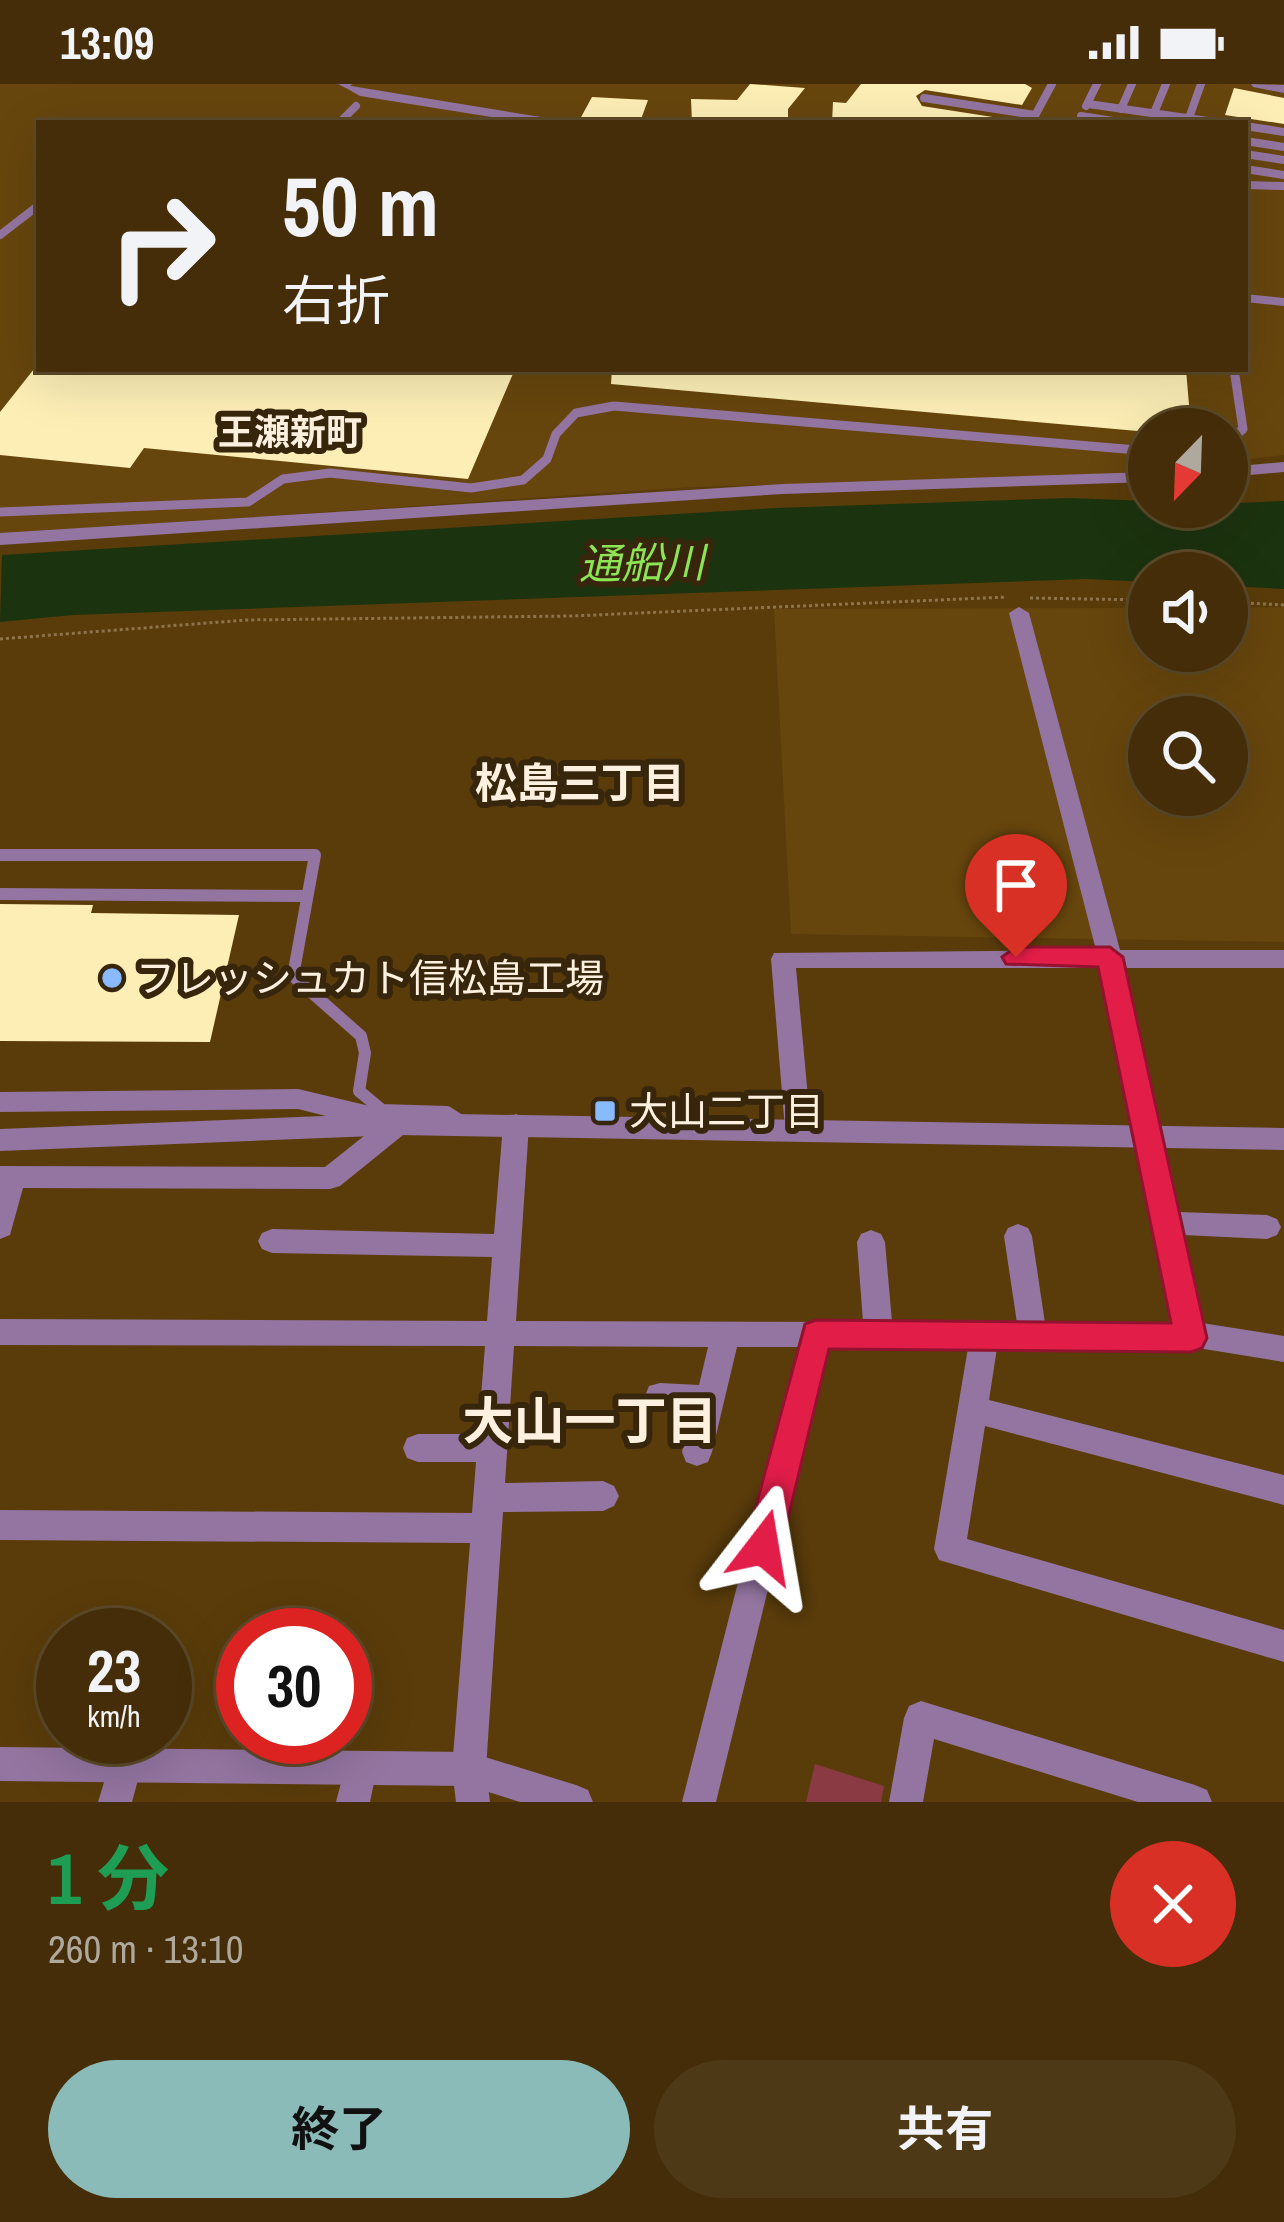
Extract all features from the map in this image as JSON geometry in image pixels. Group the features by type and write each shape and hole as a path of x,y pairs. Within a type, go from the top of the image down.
{"street":[{"path":"346,84 360,92 534,120"},
{"path":"1258,84 1284,89"},
{"path":"1248,185 1284,186"},
{"path":"1248,470 1284,467"},
{"path":"0,539 759,490 1128,478"},
{"path":"1018,613 1110,957 1191,1338"},
{"path":"798,1130 782,959 1284,959"},
{"path":"0,1102 298,1100 399,1124"},
{"path":"0,1227 6,1177 330,1178 399,1124"},
{"path":"0,1140 399,1124 1284,1139"},
{"path":"471,1785 516,1125"},
{"path":"1167,1223 1267,1228"},
{"path":"1018,1236 1033,1336"},
{"path":"272,1241 508,1246"},
{"path":"871,1242 879,1336"},
{"path":"0,1332 1191,1338 1284,1349"},
{"path":"697,1451 726,1334"},
{"path":"699,1802 816,1335"},
{"path":"984,1336 950,1549 1284,1646"},
{"path":"660,1396 710,1399"},
{"path":"972,1409 1284,1490"},
{"path":"418,1448 493,1448"},
{"path":"0,1525 488,1513 603,1496"},
{"path":"906,1802 922,1718 1195,1802"},
{"path":"0,1764 125,1765 357,1785 471,1785 576,1802"},
{"path":"115,1802 125,1765"}],"lane":[{"path":"924,98 1033,119 1052,84"},
{"path":"1079,120 1097,84"},
{"path":"1120,109 1132,84"},
{"path":"1154,113 1166,84"},
{"path":"1189,118 1201,84"},
{"path":"1088,104 1202,120"},
{"path":"342,120 356,106"},
{"path":"1248,126 1284,132"},
{"path":"1248,141 1284,146"},
{"path":"1248,154 1284,160"},
{"path":"1248,169 1284,175"},
{"path":"0,235 36,207"},
{"path":"1248,298 1284,302"},
{"path":"1234,372 1240,408"},
{"path":"0,512 248,502 283,478 330,473 470,488 523,480 547,459 556,434 576,413 614,406 1128,449"},
{"path":"0,854 315,855 293,976 361,1036 365,1053 359,1091 382,1110 447,1112 467,1125"},
{"path":"0,894 307,896"}],"path":[{"path":"0,639 247,620 571,616 948,596 1128,600"},
{"path":"1248,603 1284,605"}],"shaded area":[{"path":"0,84 1284,84 1284,455 1248,459 1248,408 1128,408 1128,472 693,487 0,534"},
{"path":"1284,607 1284,942 791,934 774,609 1128,608 1128,672 1248,672 1248,608"},
{"path":"815,1764 884,1786 881,1802 806,1802"}],"water":[{"name":"通船川","path":"1128,500 1128,528 1248,528 1248,503 1284,501 1284,589 1248,587 1248,552 1128,552 1128,581 73,615 0,622 2,555 776,508"}],"building":[{"path":"750,84 805,88 788,109 788,120 692,120 691,99 737,100"},
{"path":"861,84 1025,84 1032,88 1022,105 925,90 916,96 922,106 1012,120 832,120 833,102 846,103"},
{"path":"1234,88 1284,98 1284,124 1225,115"},
{"path":"592,97 648,100 641,120 580,119"},
{"path":"34,369 514,372 468,479 144,448 130,468 0,455 0,412"},
{"path":"612,372 1186,372 1189,408 1128,408 1128,430 611,384"},
{"name":"フレッシュカト信松島工場","path":"0,904 93,905 91,913 239,915 210,1042 0,1041"}],"place":[{"name":"フレッシュカト信松島工場","path":"112,978"},
{"name":"大山二丁目","path":"605,1111"}],"district":[{"name":"王瀬新町","path":"290,432"},
{"name":"松島三丁目","path":"580,783"},
{"name":"大山一丁目","path":"590,1421"}],"route":[{"path":"763,1547 816,1335 1191,1338 1110,957 1016,957"}]}
